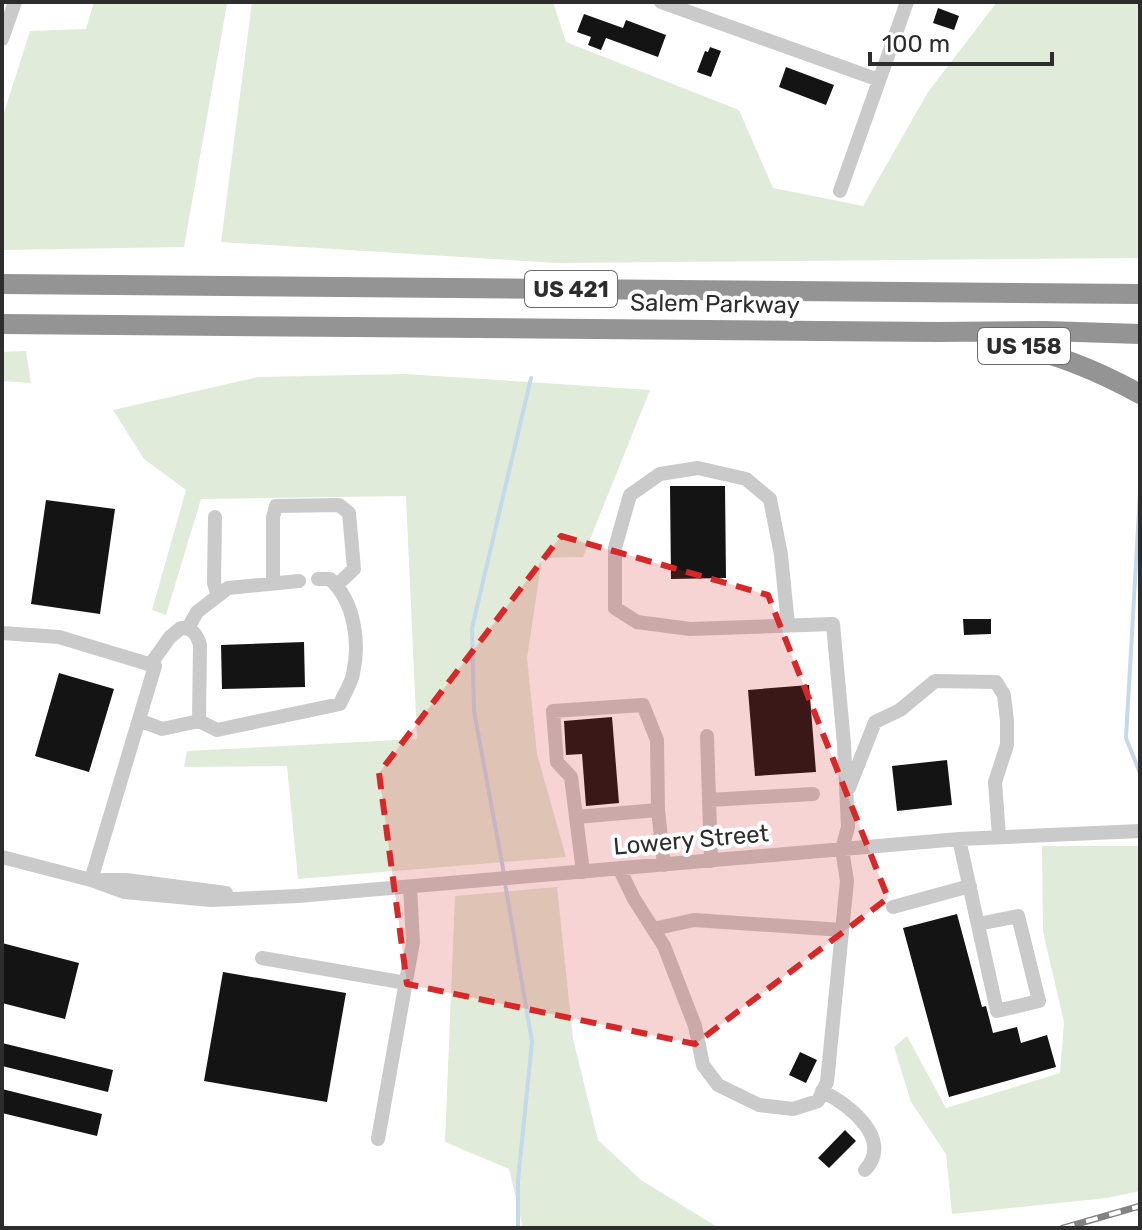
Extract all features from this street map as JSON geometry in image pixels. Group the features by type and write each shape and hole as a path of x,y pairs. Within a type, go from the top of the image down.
{"highway":[{"name":"Salem Parkway","path":"2,284 1140,294"},
{"name":"Salem Parkway","path":"2,324 1140,334"},
{"name":"US 158","path":"937,332 1040,350 1140,394"}],"street":[{"path":"2,39 15,2"},
{"path":"661,2 879,80"},
{"path":"840,191 907,2"},
{"path":"619,868 664,946 695,1026 703,1065 718,1085 759,1105 793,1109 818,1101 827,1082 847,881 842,849 848,827 833,624 690,629 637,622 615,608 615,548 630,495 660,474 698,468 746,479 770,499 781,555 788,625"},
{"path":"273,583 273,517 276,506 339,505 349,513 354,569 337,585"},
{"path":"215,517 214,583 218,596"},
{"path":"139,720 162,729 199,721 217,730 340,704 353,674 355,627 342,590 330,579 318,579"},
{"path":"188,628 197,612 228,588 299,581"},
{"path":"91,880 139,720 152,665 170,637 181,628 188,628 198,635 200,645 199,721"},
{"path":"2,633 59,637 152,665"},
{"path":"846,794 875,722 900,710 935,681 996,682 1004,695 1007,721 1007,745 995,782 999,836"},
{"path":"583,872 571,777 557,762 553,711 643,705 657,740 658,810 664,865"},
{"path":"707,736 711,861"},
{"path":"709,800 813,794"},
{"path":"576,817 658,810"},
{"name":"Lowery Street","path":"2,857 91,880 126,880 246,897 298,896 959,839 1140,831"},
{"path":"959,839 997,1011 1039,1001 1018,916 978,924"},
{"path":"893,907 970,886"},
{"path":"378,1139 413,942 410,887"},
{"path":"653,929 694,920 842,930"},
{"path":"262,958 406,983"},
{"path":"822,1091 854,1112 875,1141 876,1152 865,1170"}],"highlighted area":[{"path":"561,536 768,595 888,898 695,1044 407,984 379,773"}],"green space":[{"path":"94,2 227,4 184,247 2,250 2,119 30,31 86,29"},
{"path":"252,2 553,2 566,42 739,110 773,188 863,206 928,92 997,2 1140,2 1140,258 558,263 221,242"},
{"path":"26,351 31,383 2,381 2,352"},
{"path":"405,374 650,390 583,557 542,558 527,658 537,754 566,857 298,879 287,766 184,767 187,751 417,739 406,496 201,499 166,615 152,610 186,490 144,459 113,410 258,377"},
{"path":"1042,846 1140,846 1140,1191 1107,1198 952,1214 946,1154 911,1102 894,1047 907,1036 946,1108 1060,1073 1064,1022 1043,932"},
{"path":"557,887 573,1039 598,1140 641,1180 719,1228 523,1228 509,1169 445,1142 455,896"}],"building":[{"path":"938,8 959,16 954,30 933,23"},
{"path":"584,14 623,28 626,20 666,35 658,57 606,38 601,50 588,45 591,37 577,32"},
{"path":"710,47 721,51 711,77 697,72 705,51 708,52"},
{"path":"786,67 834,85 826,105 779,87"},
{"path":"670,486 725,486 726,578 671,579"},
{"path":"46,500 115,509 100,614 31,604"},
{"path":"963,619 991,619 991,634 964,635"},
{"path":"304,642 305,687 222,689 221,645"},
{"path":"59,673 114,689 89,772 35,756"},
{"path":"809,685 816,772 755,776 748,690"},
{"path":"612,717 619,803 586,806 582,754 566,755 564,721"},
{"path":"947,760 952,805 897,811 892,766"},
{"path":"957,914 982,1007 986,1006 993,1033 1017,1027 1021,1043 1047,1035 1056,1067 949,1097 903,928"},
{"path":"2,943 79,963 65,1019 2,1003"},
{"path":"223,972 346,993 327,1102 204,1081"},
{"path":"2,1043 113,1070 108,1092 2,1066"},
{"path":"800,1052 817,1060 806,1083 789,1075"},
{"path":"2,1089 102,1114 97,1136 2,1113"},
{"path":"845,1130 856,1141 829,1168 818,1158"}],"waterway":[{"path":"504,874 474,711 472,628 531,378"},
{"path":"1140,493 1126,738 1140,773"},
{"path":"505,883 532,1042 518,1180 518,1228"}],"railway":[{"path":"1063,1228 1140,1206"}]}
